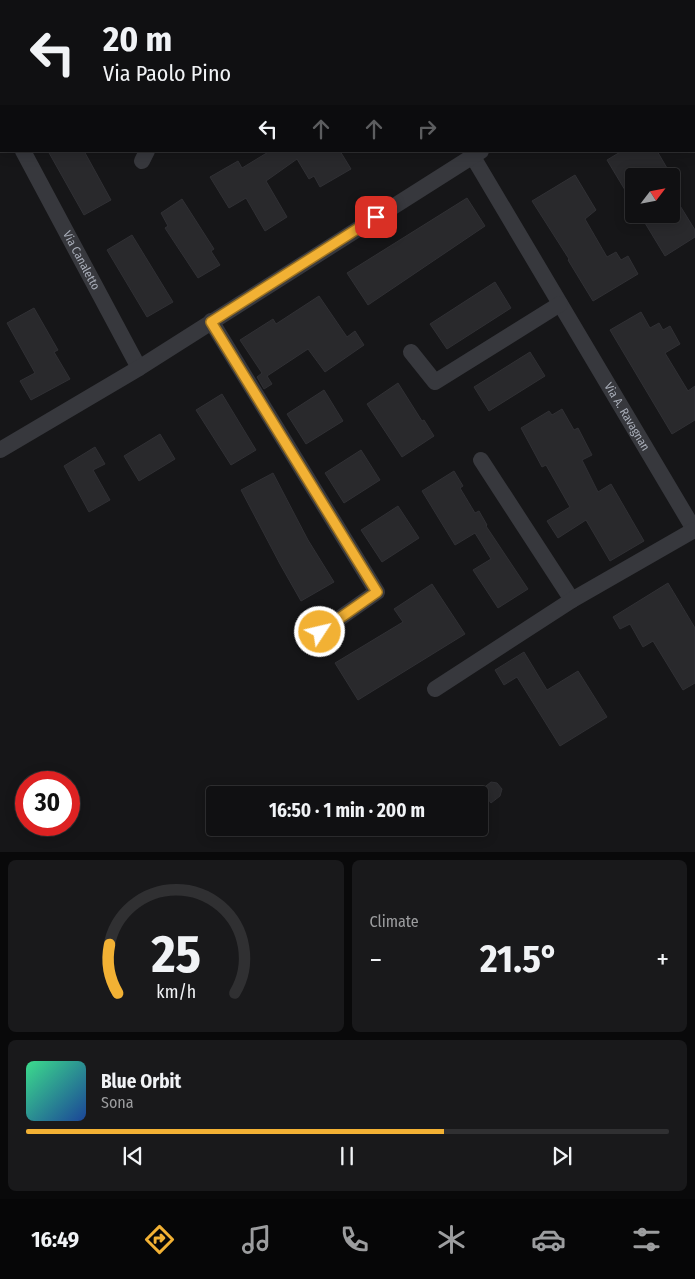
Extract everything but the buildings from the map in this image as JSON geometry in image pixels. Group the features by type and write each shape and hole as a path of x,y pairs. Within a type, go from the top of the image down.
{"street":[{"name":"Via Canaletto","path":"24,152 139,368"},
{"path":"0,450 139,368 477,154"},
{"name":"Via A. Ravagnan","path":"435,689 572,600 695,531 560,304 477,154"},
{"path":"411,352 435,382 560,304"},
{"path":"211,322 377,592 320,632"},
{"path":"481,460 572,600"}],"route":[{"path":"320,632 377,592 211,322 376,217"}]}
